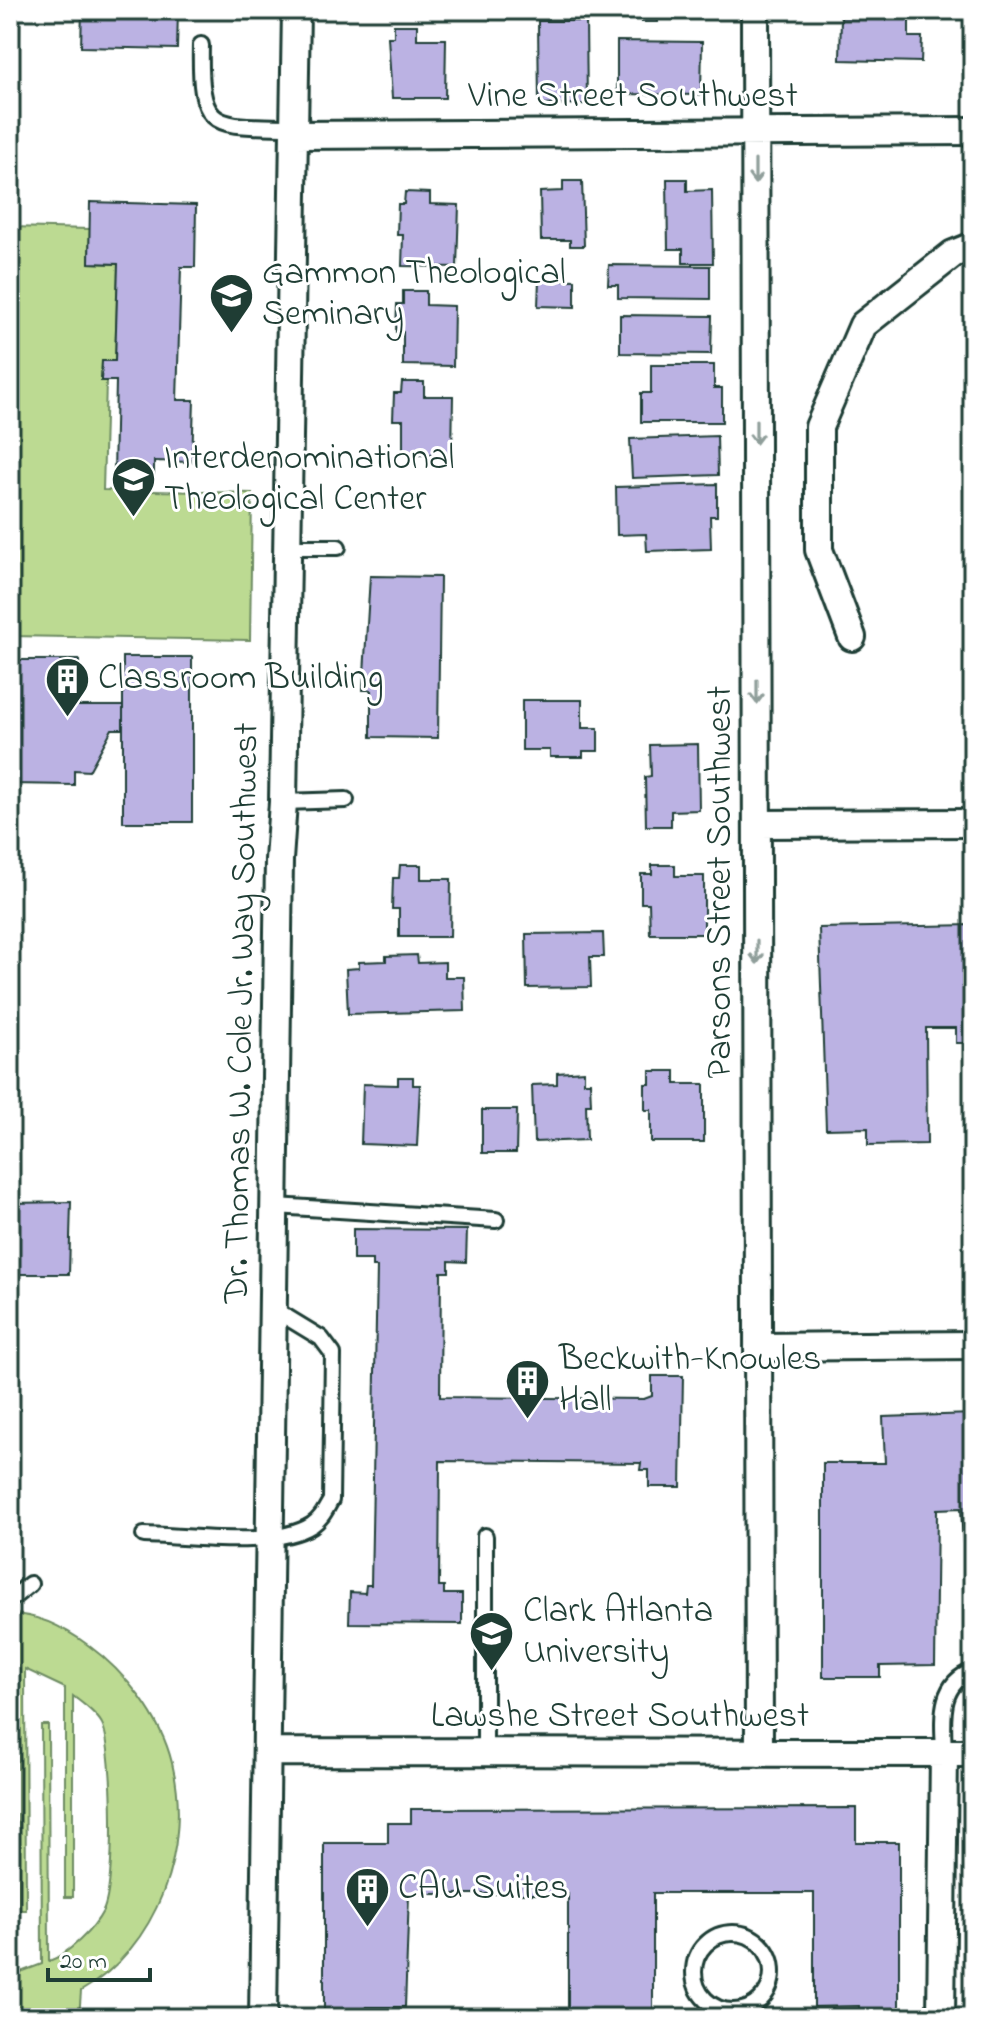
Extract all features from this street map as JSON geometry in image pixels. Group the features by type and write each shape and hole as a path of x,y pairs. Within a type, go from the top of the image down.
{"street":[{"name":"Dr. Thomas W. Cole Jr. Way Southwest","path":"263,2018 279,860 283,802 296,10"},
{"name":"Parsons Street Southwest","path":"755,10 759,1753"},
{"name":"Vine Street Southwest","path":"294,131 973,131"},
{"path":"852,637 819,550 819,427 863,325 953,254 973,246"},
{"path":"757,824 973,823"},
{"path":"758,1347 973,1345"},
{"name":"Lawshe Street Southwest","path":"267,1752 973,1753"},
{"path":"941,2018 944,1753"}],"lane":[{"path":"201,45 200,93 211,114 221,123 294,131"},
{"path":"287,547 338,547"},
{"path":"283,802 346,800"},
{"path":"276,1206 496,1220"},
{"path":"144,1535 271,1538 310,1527 321,1517 331,1500 333,1354 321,1338 275,1310"},
{"path":"485,1536 485,1752"},
{"path":"10,1600 30,1584"},
{"path":"944,1753 942,1703 958,1677 973,1671"},
{"path":"726,1933 752,1937 770,1957 771,1983 766,1994 747,2014 722,2014 701,1996 693,1972 702,1946 726,1933"}],"green space":[{"path":"10,227 90,229 89,263 118,264 115,361 102,362 101,381 106,381 103,490 252,493 250,640 10,636"},
{"path":"10,1614 31,1616 51,1623 102,1656 140,1697 159,1729 172,1763 177,1795 177,1828 163,1893 149,1922 130,1949 108,1972 81,1991 79,2018 10,2018 10,1976 42,1964 41,1725 48,1725 49,1961 64,1953 87,1933 103,1911 107,1897 112,1820 107,1741 98,1718 73,1696 73,1897 65,1897 65,1688 25,1669 26,1910 18,1910 18,1666 10,1662"}],"building":[{"path":"10,10 20,10 19,48 10,48"},
{"path":"82,10 178,10 177,49 81,47"},
{"path":"642,10 720,10 720,16 658,16 658,22 642,22"},
{"path":"841,17 909,18 909,37 922,37 921,62 840,60"},
{"path":"538,21 586,21 587,104 539,105"},
{"path":"394,25 417,25 417,39 446,39 445,98 392,98 388,37 394,37"},
{"path":"617,41 702,42 701,95 617,94"},
{"path":"667,179 687,179 687,191 712,190 713,263 683,263 683,249 668,249"},
{"path":"563,181 582,181 584,246 570,246 570,240 541,240 540,192 563,191"},
{"path":"405,192 430,193 430,204 459,205 457,267 402,266 403,235 397,235 398,204 404,204"},
{"name":"Gammon Theological Seminary","path":"90,202 196,205 195,267 181,267 177,400 194,400 192,462 154,461 154,475 114,474 116,381 101,381 102,361 115,361 118,264 89,263"},
{"path":"609,265 710,266 710,299 618,298 618,285 608,285"},
{"path":"539,279 575,280 575,307 538,306"},
{"path":"403,291 426,291 426,305 454,306 453,366 403,365 403,332 396,332 397,304 403,304"},
{"path":"620,315 712,316 711,354 620,353"},
{"path":"651,365 714,365 714,388 722,388 722,422 641,422 641,393 651,393"},
{"path":"402,382 424,382 424,396 453,396 452,455 403,455 403,420 393,420 394,393 401,393"},
{"path":"717,436 718,475 632,478 630,439"},
{"path":"717,484 717,516 710,516 711,549 647,551 646,534 617,535 616,487"},
{"path":"370,576 440,577 438,738 371,737 371,690 363,690"},
{"path":"123,657 192,657 192,822 123,822"},
{"name":"Classroom Building","path":"10,660 79,660 79,706 123,706 123,729 112,729 89,771 74,770 74,785 10,784"},
{"path":"522,700 582,700 582,728 598,728 598,751 583,751 583,757 550,757 550,750 522,750"},
{"path":"698,744 699,810 671,811 671,826 646,826 645,777 651,776 650,745"},
{"path":"400,865 421,865 421,879 451,879 450,937 399,937 399,909 392,909 393,878 399,878"},
{"path":"652,865 675,865 675,876 704,876 704,934 650,934 649,903 641,903 641,874 652,874"},
{"path":"973,925 973,1043 956,1043 956,1028 926,1028 927,1144 868,1145 868,1128 826,1129 819,928"},
{"path":"603,933 604,957 590,957 591,987 527,988 526,934"},
{"path":"417,955 418,963 445,962 445,977 464,977 465,1011 348,1014 346,969 359,968 359,962 386,961 386,956"},
{"path":"584,1071 584,1082 590,1082 591,1104 586,1104 587,1140 534,1142 532,1085 557,1084 557,1073"},
{"path":"650,1071 675,1071 675,1084 704,1084 704,1142 651,1142 651,1110 645,1110 645,1084 650,1084"},
{"path":"398,1077 413,1077 413,1085 420,1085 417,1146 361,1144 363,1084 398,1085"},
{"path":"482,1110 517,1110 516,1153 482,1153"},
{"path":"71,1202 69,1274 10,1274 10,1203"},
{"name":"Beckwith-Knowles Hall","path":"353,1229 467,1230 466,1262 449,1261 449,1272 441,1272 440,1397 644,1399 652,1396 652,1376 683,1376 681,1487 649,1487 649,1470 640,1470 641,1463 440,1461 439,1586 444,1586 444,1594 462,1594 462,1624 349,1623 350,1592 365,1593 366,1585 371,1585 377,1267 372,1267 372,1260 353,1260"},
{"path":"973,1414 973,1544 963,1544 961,1508 937,1509 935,1665 880,1666 880,1677 823,1677 823,1463 885,1463 883,1417"},
{"name":"CAU Suites","path":"856,1808 856,1842 899,1842 899,2013 859,2013 859,2006 814,2007 814,1893 653,1893 653,2016 568,2017 568,1894 409,1894 405,2007 366,2007 366,2013 324,2013 324,1843 388,1843 388,1823 411,1823 411,1809"}],"place":[{"name":"Gammon Theological Seminary","path":"231,334"},
{"name":"Interdenominational Theological Center","path":"133,519"},
{"name":"Classroom Building","path":"67,718"},
{"name":"Beckwith-Knowles Hall","path":"528,1420"},
{"name":"Clark Atlanta University","path":"492,1672"},
{"name":"CAU Suites","path":"367,1928"}]}
